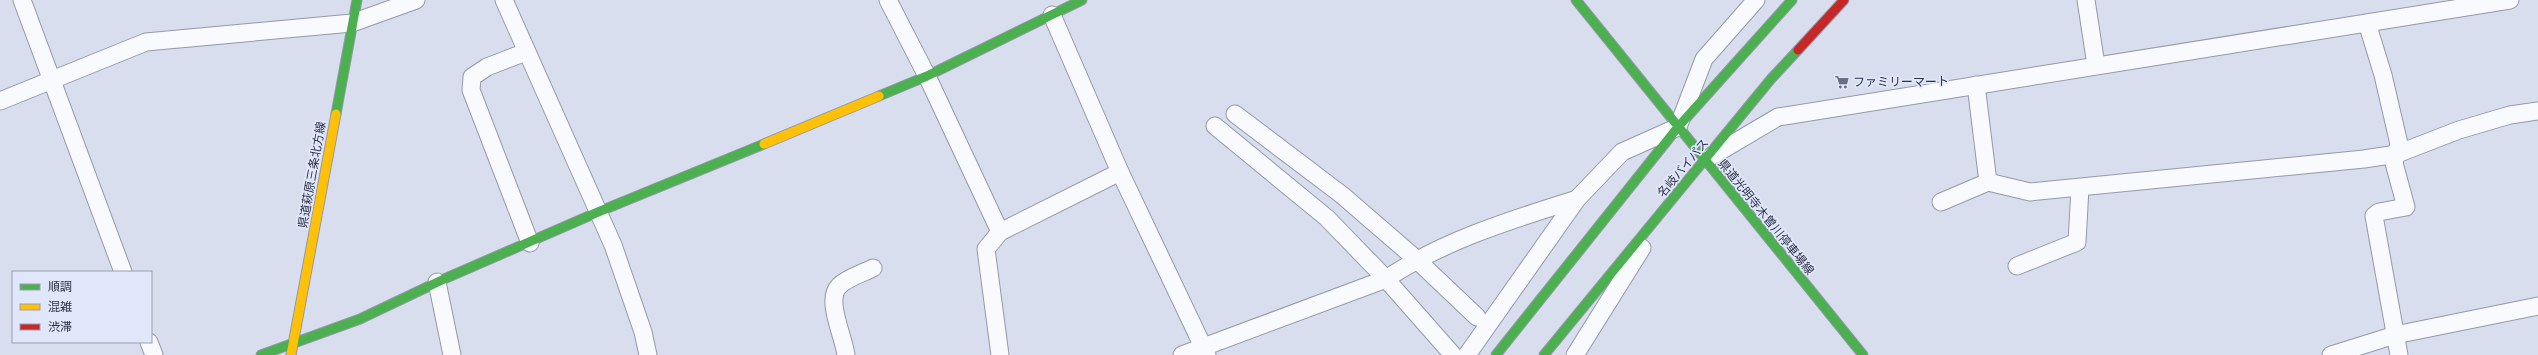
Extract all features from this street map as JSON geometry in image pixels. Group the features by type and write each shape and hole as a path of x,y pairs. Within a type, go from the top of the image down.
{"main road":[{"name":"県道萩原三条北方線","path":"291,355 357,0"},
{"path":"261,355 360,319 437,282 530,243 598,212 927,76 1082,0"},
{"name":"県道光明寺木曽川停車場線","path":"1576,0 1862,355"},
{"path":"1496,355 1678,127 1792,0"},
{"name":"名岐バイパス","path":"1544,355 1771,80 1844,0"}],"street":[{"path":"22,0 123,271"},
{"path":"0,101 146,42 352,23 416,0"},
{"path":"504,0 598,212 644,332 648,355"},
{"path":"888,0 927,76 1000,232"},
{"path":"1467,355 1578,199 1622,152 1678,127 1704,59 1756,0"},
{"path":"2086,0 2096,65"},
{"path":"1705,160 1778,116 2510,0"},
{"path":"1052,15 1120,172 1205,351"},
{"path":"2367,23 2383,75 2399,144 2394,163 2406,207 2379,212 2374,216 2399,355"},
{"path":"526,52 487,67 472,77 471,90 530,243"},
{"path":"1976,85 1988,182"},
{"path":"1941,202 1988,182 2030,192 2364,160 2397,154 2458,130 2510,115 2538,111"},
{"path":"1235,114 1342,195 1416,259 1477,317"},
{"path":"1215,126 1327,218 1386,279 1452,355"},
{"path":"1000,355 986,249 1000,232 1120,172"},
{"path":"2017,266 2077,242 2080,188"},
{"path":"1182,355 1205,351 1386,279 1416,259 1492,226 1578,199"},
{"path":"1575,355 1673,199"},
{"path":"846,355 834,307 835,292 840,285 872,268"},
{"path":"437,282 452,355"},
{"path":"2331,355 2395,335 2538,306"},
{"path":"149,343 154,355"}],"traffic: fast":[{"path":"336,114 357,0"},
{"path":"879,96 927,76 1082,0"},
{"path":"1576,0 1863,355"},
{"path":"1496,355 1678,127 1792,0"},
{"path":"1544,355 1771,79 1798,50"},
{"path":"261,355 360,319 444,279 598,212 764,144"}],"traffic: slow":[{"path":"764,144 879,96"},
{"path":"291,355 336,114"}],"traffic: jam":[{"path":"1798,50 1844,0"}],"place":[{"name":"ファミリーマート","path":"1842,82"}]}
